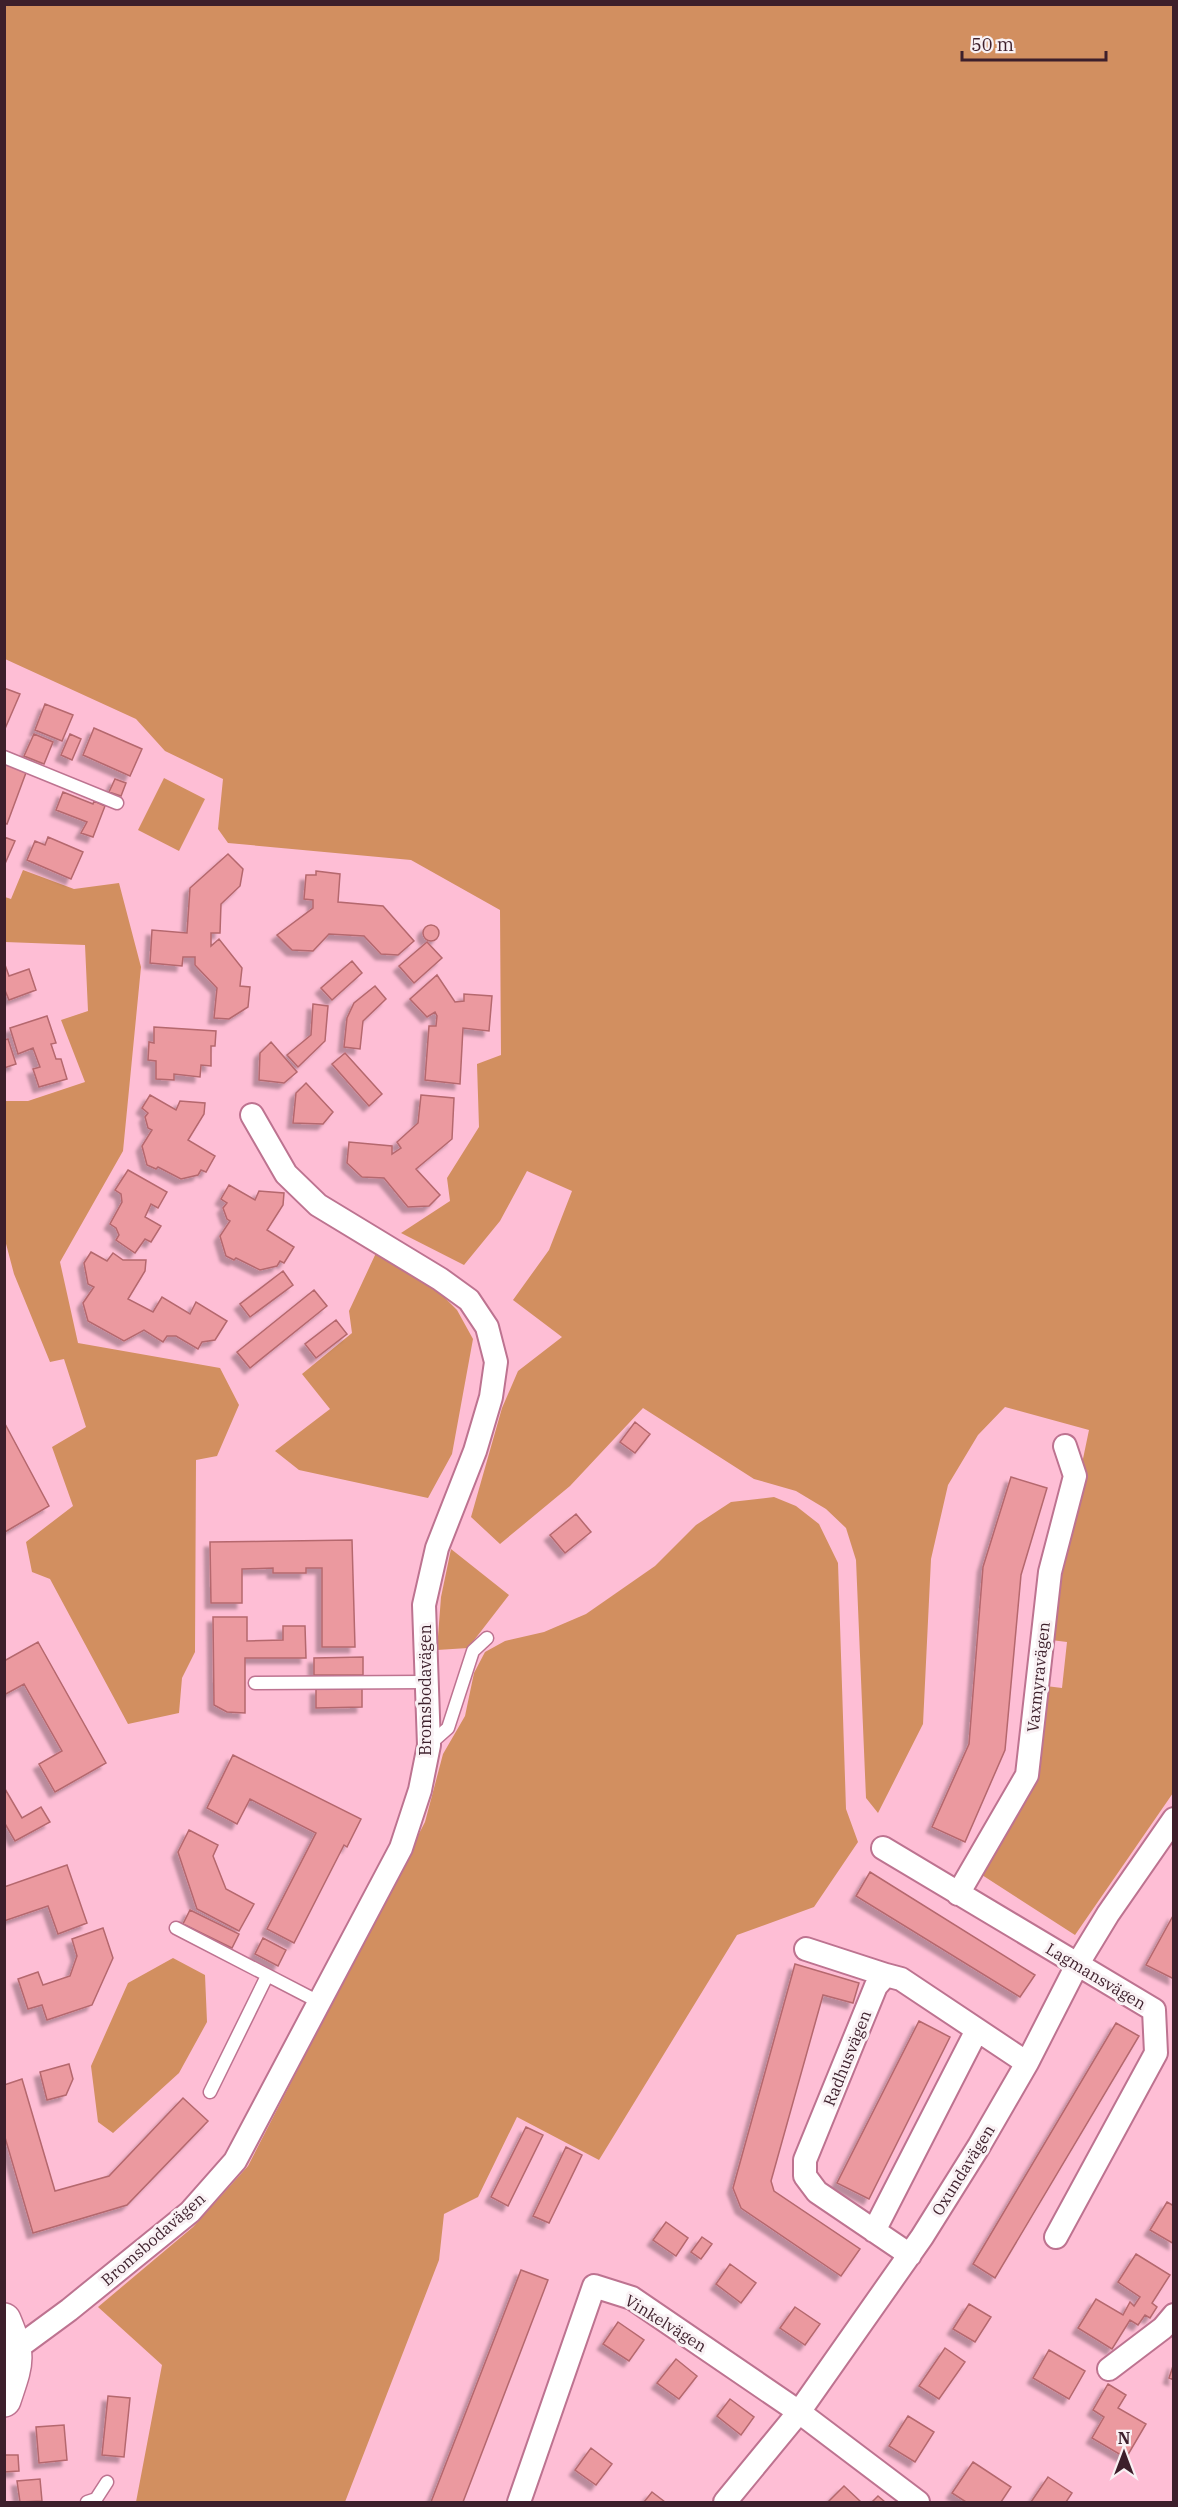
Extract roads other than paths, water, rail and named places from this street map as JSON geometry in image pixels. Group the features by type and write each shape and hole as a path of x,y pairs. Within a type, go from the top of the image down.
{"street":[{"name":"Bromsbodavägen","path":"16,2349 69,2310 190,2212 235,2161 402,1848 420,1790 429,1745 424,1605 436,1548 475,1451 491,1396 496,1362 487,1327 469,1300 460,1292 318,1205 286,1174 252,1115"},
{"name":"Vaxmyravägen","path":"958,1894 1027,1775 1050,1572 1075,1476 1065,1446"},
{"name":"Oxundavägen","path":"725,2502 800,2412 910,2255 980,2146 1027,2063 1077,1965 1108,1914 1173,1819"},
{"name":"Lagmansvägen","path":"883,1848 1154,2010 1156,2053 1056,2237"},
{"path":"806,1949 901,1979 1027,2063"},
{"name":"Radhusvägen","path":"886,1976 876,1986 805,2160 805,2176 817,2192 910,2255"},
{"path":"874,2231 977,2030"},
{"name":"Vinkelvägen","path":"519,2502 594,2286 632,2298 800,2412 918,2502"},
{"path":"1109,2369 1162,2328 1173,2315"},
{"path":"4,2320 16,2349 14,2370 4,2400"}],"lane":[{"path":"4,757 117,803"},
{"path":"429,1745 448,1728 473,1651 488,1638"},
{"path":"255,1683 426,1682"},
{"path":"176,1928 319,2002"},
{"path":"210,2092 267,1976"},
{"path":"87,2502 96,2499 107,2482"}]}
